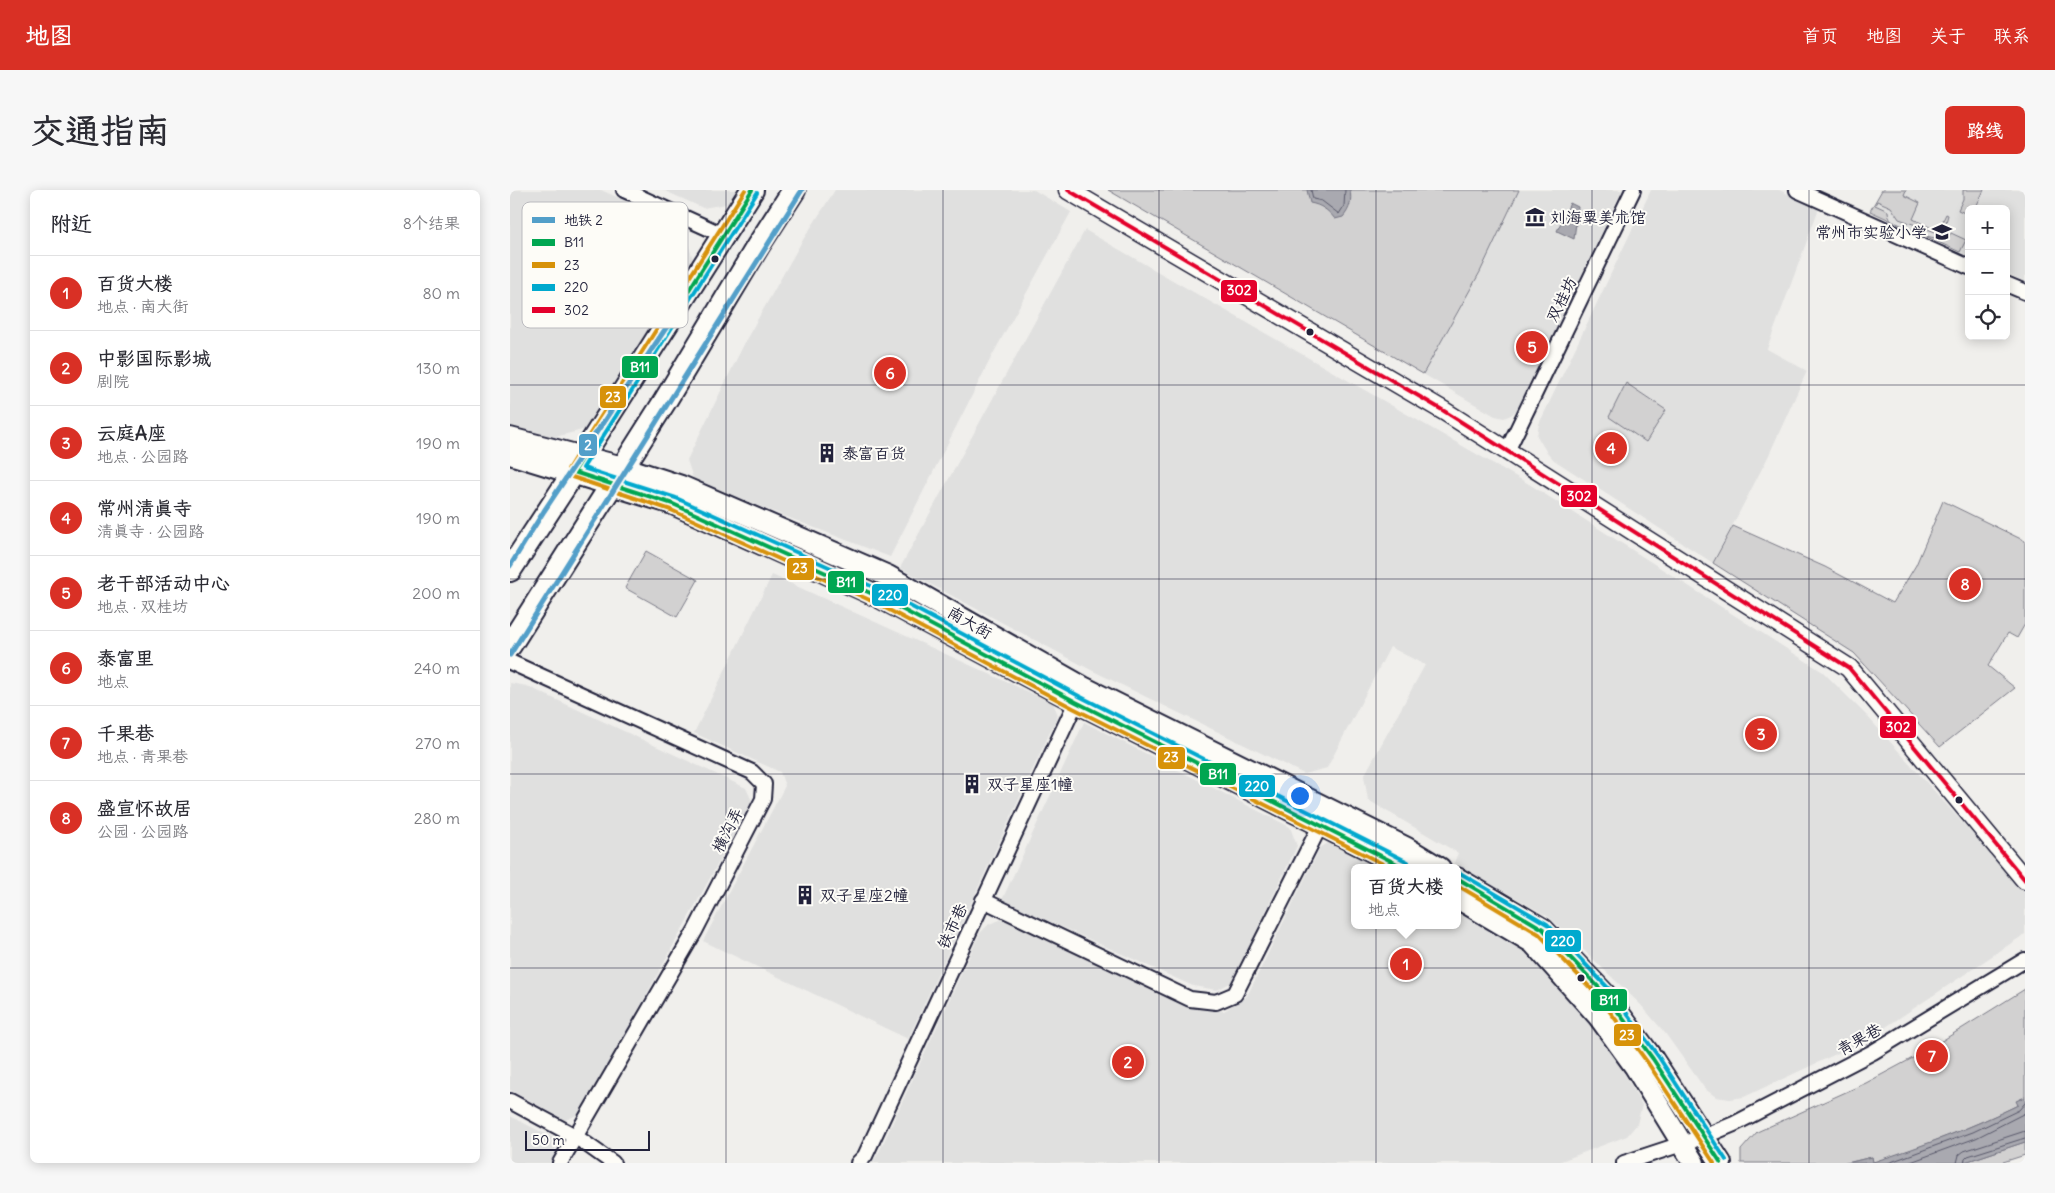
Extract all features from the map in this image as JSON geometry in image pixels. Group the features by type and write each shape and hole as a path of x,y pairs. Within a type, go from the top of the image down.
{"main road":[{"path":"688,291 752,190"},
{"path":"510,645 618,476 794,190"},
{"path":"510,570 664,328"},
{"path":"510,438 578,465"},
{"path":"510,454 578,465 618,476"},
{"name":"南大街","path":"618,476 673,504 877,596 1076,702 1324,817 1407,848 1433,864"},
{"name":"南大街","path":"618,476 681,486 888,576 1083,687 1324,817 1399,864"},
{"path":"1461,880 1543,929 1604,993 1653,1059 1720,1163"},
{"path":"1461,900 1533,943 1540,950 1598,1016 1635,1067 1694,1163"}],"street":[{"path":"624,190 650,202"},
{"path":"1068,190 1444,410 1849,668 2025,880"},
{"name":"双桂坊","path":"1507,451 1634,190"},
{"path":"1797,190 1965,265"},
{"path":"688,219 723,235"},
{"path":"2010,286 2025,292"},
{"name":"横沟弄","path":"510,662 752,772 764,784 763,799 695,931 560,1163"},
{"name":"铁市巷","path":"858,1163 865,1156 1076,702"},
{"path":"983,900 1190,999 1216,1002 1235,994 1324,817"},
{"name":"青果巷","path":"1624,1163 1703,1137 1734,1124 1873,1052 2025,960"},
{"path":"510,1101 575,1136 613,1163"}],"shaded area":[{"path":"510,190 601,190 628,202 522,202 522,328 650,328 586,429 555,437 510,426"},
{"path":"663,190 740,190 732,203 703,208"},
{"name":"泰富百货","path":"835,190 1034,190 1071,212 993,354 890,557 694,481 687,460 747,338 801,243"},
{"path":"1108,190 1519,190 1480,272 1423,374"},
{"path":"1519,190 1622,190 1519,408 1504,418 1495,416 1423,374 1480,272"},
{"path":"1651,190 1779,190 1819,208 1767,349 1807,371 1768,457 1713,563 1554,460 1537,436 1539,424","holes":["1626,383 1666,410 1646,441 1635,434"]},
{"name":"常州市实验小学","path":"1882,190 2025,190 2025,282 2010,275 2010,205 1965,205 1965,254 1870,211"},
{"path":"1882,190 1906,190 1904,195 1920,203 1913,219 1938,231 1946,214 1948,215 1945,226 1947,231 1945,234 1941,234 1899,219 1891,207 1877,201 1875,205 1888,211 1892,221 1870,211"},
{"path":"1963,190 1984,190 1977,205 1965,205 1965,213 1958,210 1963,199"},
{"path":"1892,221 1923,235 1904,228"},
{"path":"1085,230 1529,484 1823,672 1867,716 2025,892 2025,934 1868,1039 1744,1097 1730,1099 1716,1097 1705,1089 1665,1033 1640,1004 1549,917 1461,867 1461,864 1454,863 1458,853 1368,800 1364,776 1425,665 1390,647 1327,768 1304,774 1091,670 900,568"},
{"path":"1951,233 1965,240 1960,252 1923,235 1942,239 1948,238"},
{"path":"688,244 693,259 688,267"},
{"path":"1626,383 1666,410 1646,442 1609,417"},
{"path":"1943,501 2025,541 2025,624 2017,638 2008,633 1988,666 2015,688 1940,747 1854,653 1713,563 1733,526 1825,567 1893,603 1916,565"},
{"path":"646,551 698,580 677,617 625,588"},
{"path":"772,575 1053,703 1058,715 908,1039 703,941 785,786 780,772 694,733"},
{"path":"510,683 527,686 746,788 752,801 582,1113 565,1120 510,1090"},
{"path":"1084,722 1290,827 1297,846 1232,982 1217,990 1193,986 1002,900"},
{"path":"1328,843 1336,843 1379,864 1351,864 1351,929 1461,929 1461,909 1528,951 1605,1039 1642,1105 1637,1124 1627,1136 1556,1163 872,1163 879,1152 980,933 989,924 1003,919 1195,1008 1224,1011 1247,996 1320,848"},
{"path":"2025,989 2025,1097 2017,1101 2018,1105 1947,1136 1873,1163 1872,1157 1847,1163 1741,1163 1741,1150 1757,1132 1866,1083 1924,1052"},
{"path":"510,1116 553,1138 557,1158 554,1163 510,1163"},
{"path":"2025,1142 2025,1155 2000,1163 1962,1163"}],"water":[{"path":"1307,190 1350,190 1351,201 1349,208 1343,217 1335,219 1324,208 1310,203"},
{"path":"1570,203 1578,207 1574,239 1557,231"},
{"path":"2025,1097 2025,1142 1962,1163 1847,1163 1872,1157 1873,1162 1928,1143 2018,1105 2016,1101"}],"metro line":[{"name":"2","path":"510,655 802,190"},
{"name":"2","path":"510,566 544,511 666,328"}],"transit line":[{"name":"23","path":"688,280 745,190"},
{"name":"B11","path":"688,291 752,190"},
{"name":"302","path":"1068,190 1444,411 1849,668 2025,880"},
{"name":"220","path":"688,302 757,193"},
{"name":"23","path":"657,328 568,469 569,476 671,510 874,602 1073,708 1383,864"},
{"name":"B11","path":"665,328 574,472 673,504 877,596 1076,702 1397,864"},
{"name":"220","path":"672,328 583,468 676,498 880,590 1079,696 1408,862"},
{"name":"220","path":"1461,874 1547,924 1609,989 1658,1056 1726,1160"},
{"name":"B11","path":"1461,880 1543,929 1604,993 1653,1059 1721,1163"},
{"name":"23","path":"1461,887 1539,934 1599,997 1648,1063 1714,1163"}],"place":[{"name":"刘海粟美术馆","path":"1535,217"},
{"name":"常州市实验小学","path":"1942,232"},
{"name":"老干部活动中心","path":"1532,347"},
{"name":"泰富里","path":"890,373"},
{"name":"常州清真寺","path":"1611,448"},
{"name":"泰富百货","path":"827,453"},
{"name":"盛宣怀故居","path":"1965,584"},
{"name":"云庭A座","path":"1761,734"},
{"name":"双子星座1幢","path":"972,784"},
{"name":"双子星座2幢","path":"805,895"},
{"name":"百货大楼","path":"1406,964"},
{"name":"千果巷","path":"1932,1056"},
{"name":"中影国际影城","path":"1128,1062"}]}
